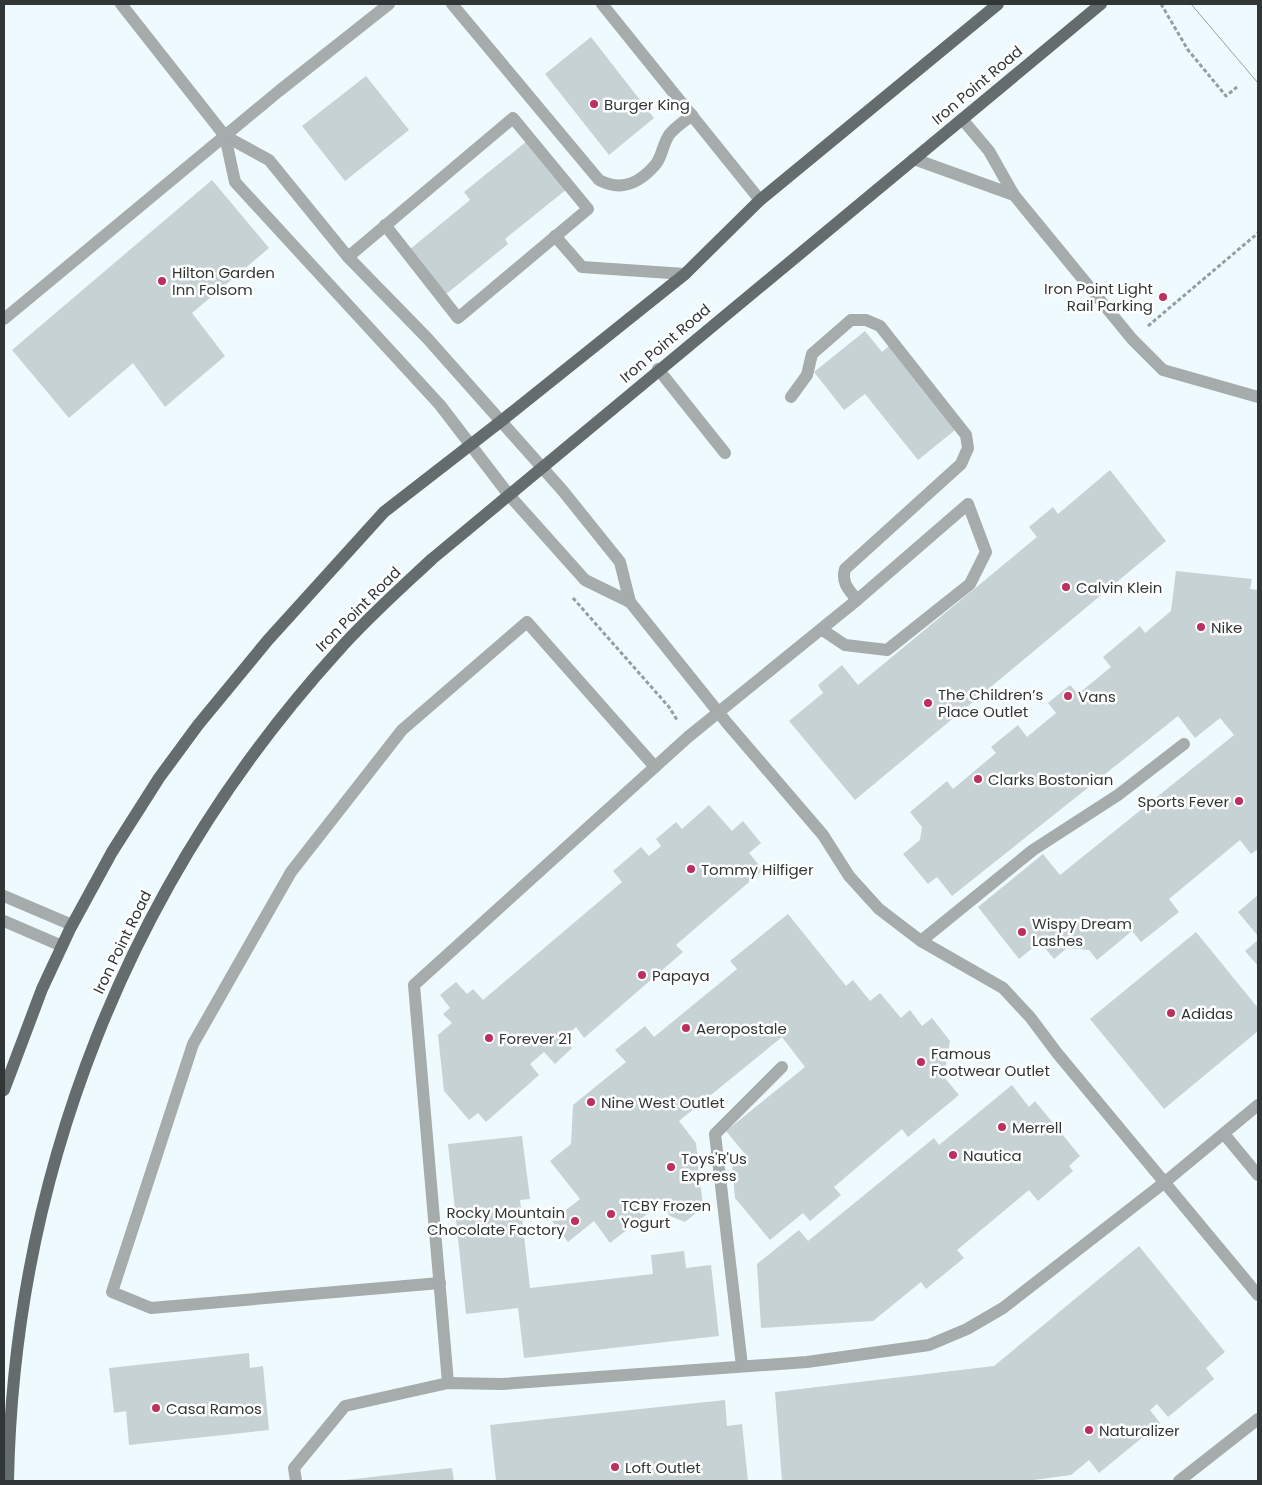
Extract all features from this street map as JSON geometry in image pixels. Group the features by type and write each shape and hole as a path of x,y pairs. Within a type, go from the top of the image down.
{"main road":[{"path":"4,1090 17,1050 72,925 112,852 143,802 204,717 268,640 384,512 685,274 760,200 998,4"},
{"name":"Iron Point Road","path":"8,1481 9,1424 18,1337 35,1242 59,1144 86,1060 139,940 181,862 228,788 267,735 337,651 432,559 658,369 1101,4"}],"lane":[{"path":"121,4 225,136 270,160 348,257 427,338 541,467 620,562 630,602"},
{"path":"4,319 225,136 389,4"},
{"path":"452,4 599,180 610,186 624,186 633,183 656,163 669,135 692,115"},
{"path":"602,4 760,200"},
{"path":"348,257 385,225 513,118 588,208 458,318 385,225"},
{"path":"962,119 989,151 1014,194 1132,339 1162,370 1258,397"},
{"path":"225,136 235,182 440,406 509,496 586,580 630,602 727,723 823,835 849,876 879,910 921,942 1003,988 1030,1017 1057,1053 1258,1295"},
{"path":"914,159 1014,194"},
{"path":"555,236 582,267 685,274"},
{"path":"791,397 807,375 812,354 851,320 866,320 880,326 966,435 968,448 961,464 845,569 842,577 845,585 857,600"},
{"path":"658,369 725,453"},
{"path":"448,1383 414,985 688,737 720,712 821,629 857,600 968,504 986,552 970,584 887,650 845,645 821,629"},
{"path":"440,1283 151,1308 112,1292 193,1044 291,872 402,730 527,622 654,768"},
{"path":"921,942 1033,850 1118,795 1184,744"},
{"path":"4,896 72,925"},
{"path":"4,922 62,946"},
{"path":"742,1366 715,1134 782,1067"},
{"path":"296,1481 294,1468 345,1406 448,1383 502,1384 849,1358 929,1345 967,1329 1003,1308 1165,1182 1258,1105"},
{"path":"1224,1134 1258,1175"},
{"path":"1179,1481 1258,1419"}],"path":[{"path":"1161,4 1188,50 1226,96 1236,87"},
{"path":"1132,339 1258,233"},
{"path":"567,590 669,707 688,737"}],"building":[{"path":"591,37 654,118 609,155 545,74"},
{"path":"366,76 409,130 345,181 302,126"},
{"path":"527,141 567,189 505,239 508,244 445,295 409,250 470,200 464,192"},
{"name":"Hilton Garden Inn Folsom","path":"212,180 269,248 192,313 225,356 165,407 133,363 69,418 12,350"},
{"path":"865,331 882,352 889,346 955,430 918,460 865,394 844,410 814,372"},
{"path":"1110,470 1166,541 855,800 789,721 823,693 818,685 842,665 858,685 1037,537 1029,527 1053,507 1058,514"},
{"path":"1176,571 1252,579 1250,589 1258,590 1258,849 1251,854 1240,840 1169,899 1179,912 1141,942 1132,931 1097,960 1089,950 1067,948 1054,959 1040,942 1019,959 978,907 1043,854 1060,875 1234,735 1220,718 1195,738 1178,716 952,896 937,877 928,884 903,854 920,840 922,827 910,812 947,781 953,789 996,753 991,747 1018,725 1027,737 1056,713 1048,703 1070,685 1078,694 1111,667 1103,657 1140,626 1145,633 1171,611"},
{"path":"709,805 732,831 743,821 761,843 749,853 763,870 676,945 683,952 584,1038 576,1027 564,1038 572,1048 555,1064 544,1052 530,1064 539,1075 486,1122 478,1113 469,1120 444,1091 438,1035 452,1023 443,1014 450,1008 440,995 456,982 467,994 473,989 483,1000 622,882 613,871 641,847 649,856 661,846 656,839 676,822 682,829"},
{"path":"1258,895 1258,936 1238,912"},
{"path":"788,914 846,986 853,980 870,1001 880,993 901,1018 910,1010 922,1026 932,1018 950,1041 944,1077 959,1095 908,1137 902,1129 834,1187 841,1195 810,1221 803,1213 770,1240 735,1198 732,1164 745,1154 726,1131 805,1067 782,1037 679,1121 696,1143 703,1207 685,1222 670,1216 661,1203 610,1243 594,1221 568,1242 552,1221 580,1199 550,1161 571,1144 573,1105 626,1062 615,1050 645,1026 654,1037 737,969 730,961"},
{"path":"1196,932 1258,1008 1258,1031 1164,1109 1090,1019"},
{"path":"1258,940 1258,966 1245,951"},
{"path":"1012,1085 1029,1107 1035,1101 1080,1156 1069,1166 1073,1171 1038,1201 1029,1190 957,1250 964,1258 926,1289 921,1282 873,1321 761,1328 757,1264 799,1230 808,1241 934,1138 939,1145"},
{"path":"522,1136 530,1199 520,1200 530,1288 653,1274 651,1255 684,1251 686,1268 711,1265 719,1336 524,1358 518,1308 466,1314 448,1144"},
{"path":"1139,1246 1225,1352 1206,1368 1214,1379 1168,1417 1157,1404 1150,1410 1160,1423 1099,1473 1089,1460 1071,1475 1026,1481 782,1481 775,1392 994,1366"},
{"path":"249,1353 250,1368 263,1366 269,1430 129,1445 126,1411 114,1413 109,1368"},
{"path":"725,1400 727,1426 742,1424 748,1481 496,1481 490,1425"},
{"path":"452,1468 454,1481 345,1481 345,1480"}],"tram line":[{"path":"1191,4 1258,83"}],"place":[{"name":"Burger King","path":"594,104"},
{"name":"Hilton Garden Inn Folsom","path":"162,281"},
{"name":"Iron Point Light Rail Parking","path":"1163,297"},
{"name":"Calvin Klein","path":"1066,587"},
{"name":"Nike","path":"1201,627"},
{"name":"Vans","path":"1068,696"},
{"name":"The Children’s Place Outlet","path":"928,703"},
{"name":"Clarks Bostonian","path":"978,779"},
{"name":"Sports Fever","path":"1239,801"},
{"name":"Tommy Hilfiger","path":"691,869"},
{"name":"Wispy Dream Lashes","path":"1022,932"},
{"name":"Papaya","path":"642,975"},
{"name":"Adidas","path":"1171,1013"},
{"name":"Aeropostale","path":"686,1028"},
{"name":"Forever 21","path":"489,1038"},
{"name":"Famous Footwear Outlet","path":"921,1062"},
{"name":"Nine West Outlet","path":"591,1102"},
{"name":"Merrell","path":"1002,1127"},
{"name":"Nautica","path":"953,1155"},
{"name":"Toys'R'Us Express","path":"671,1167"},
{"name":"TCBY Frozen Yogurt","path":"611,1214"},
{"name":"Rocky Mountain Chocolate Factory","path":"575,1221"},
{"name":"Casa Ramos","path":"156,1408"},
{"name":"Naturalizer","path":"1089,1430"},
{"name":"Loft Outlet","path":"615,1467"}]}
